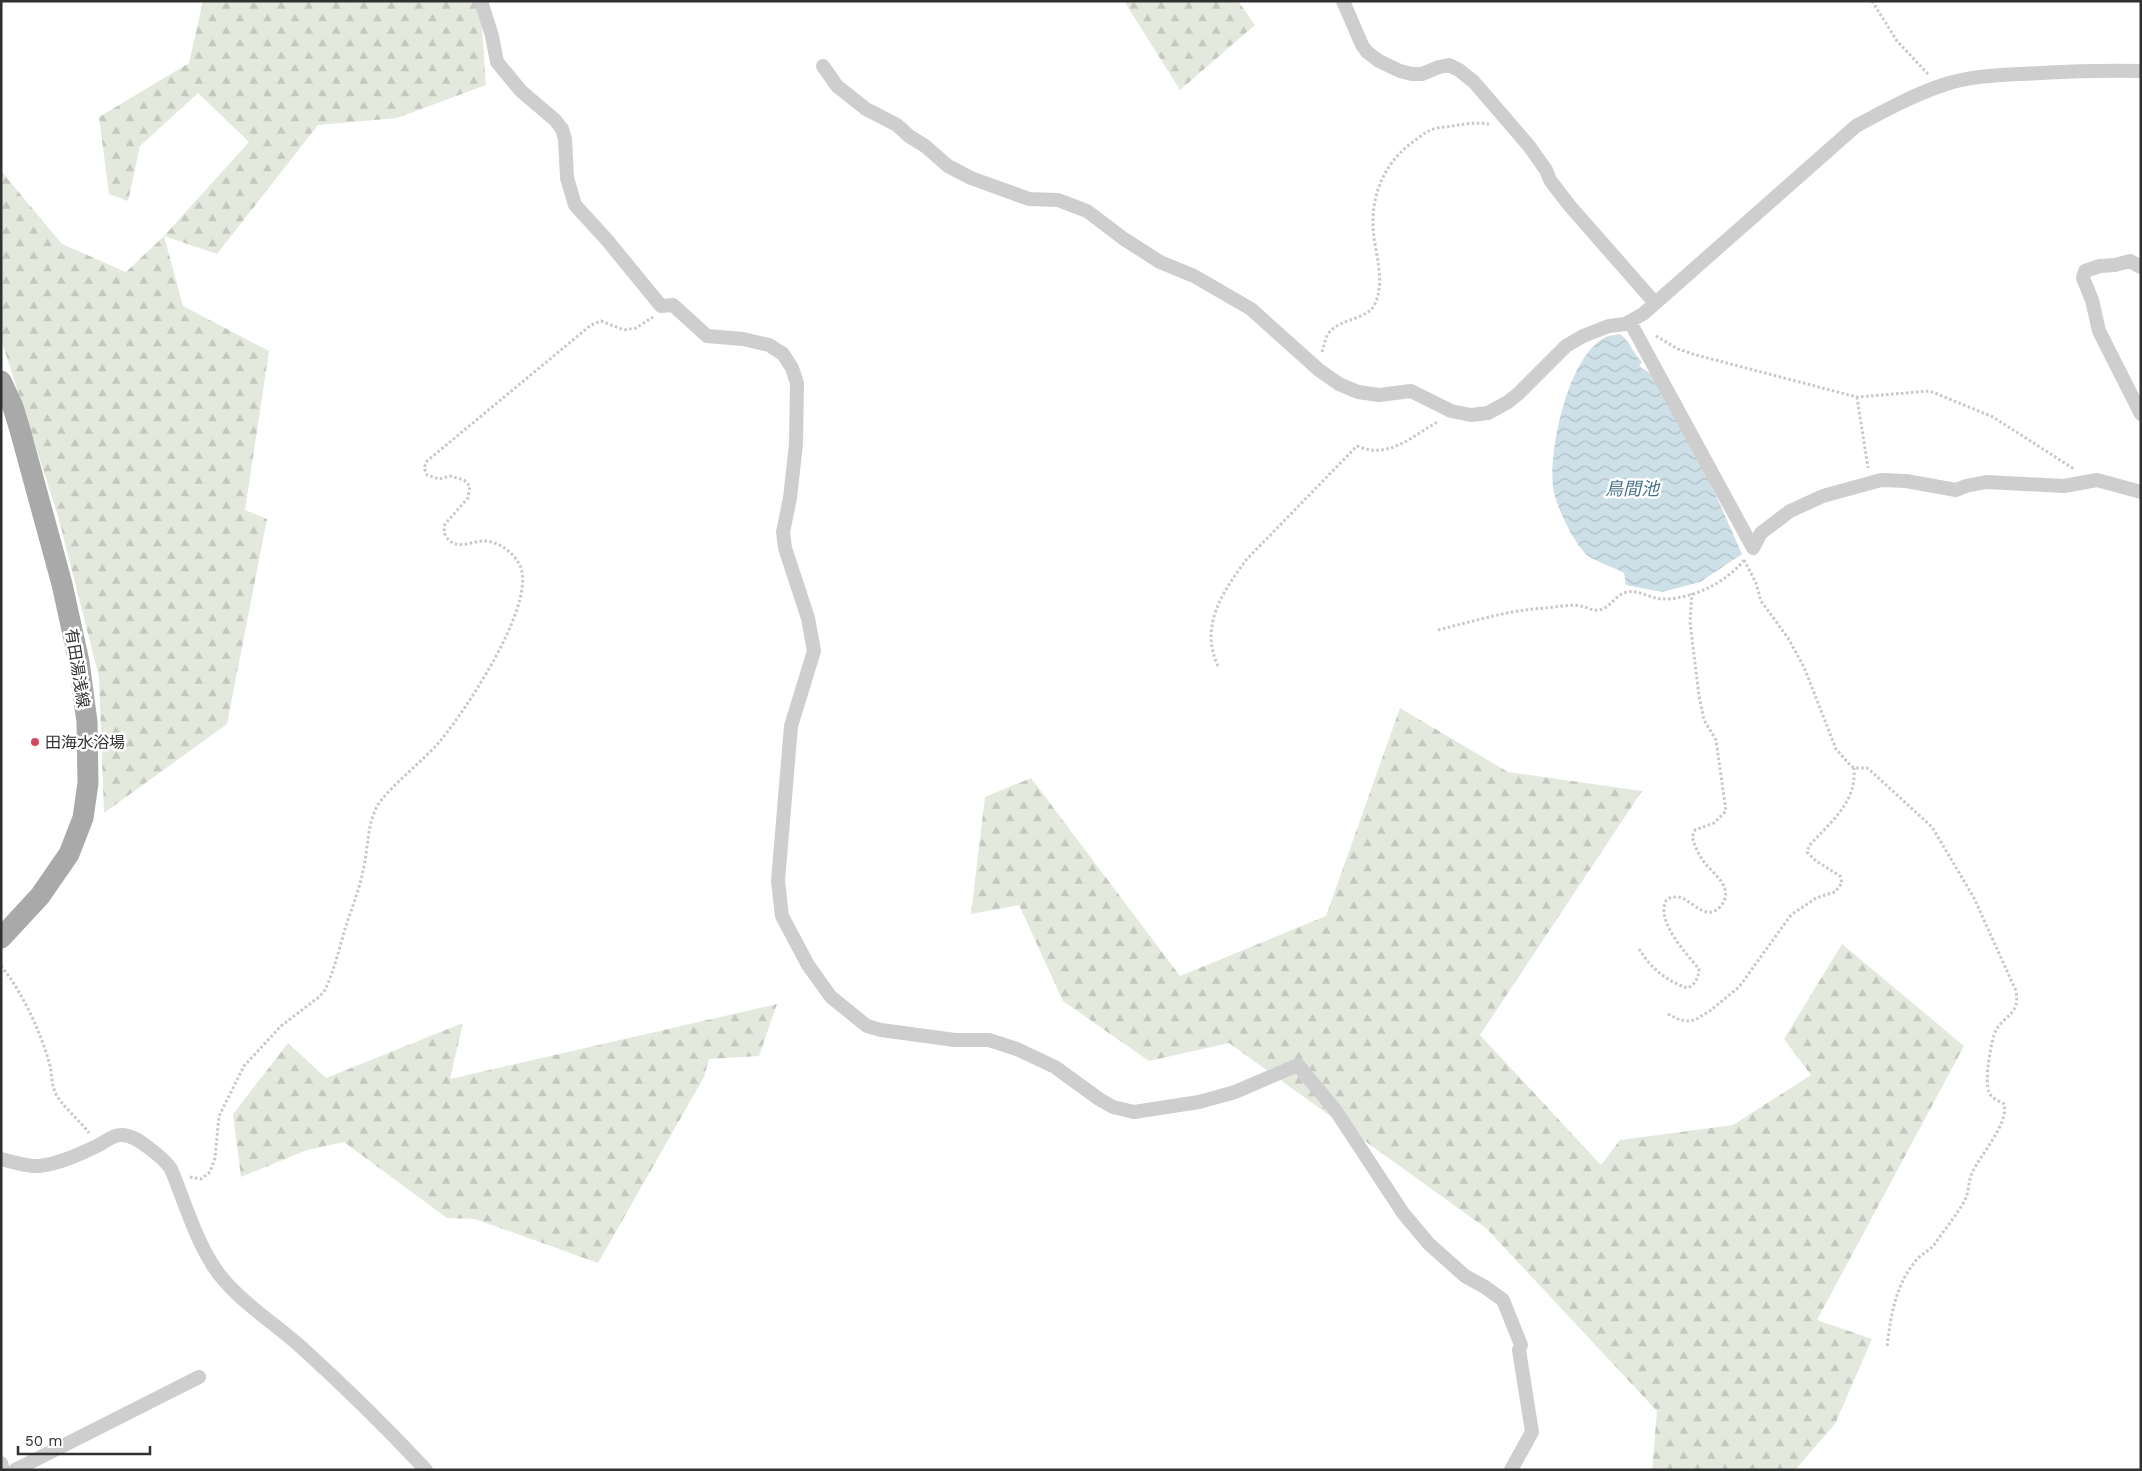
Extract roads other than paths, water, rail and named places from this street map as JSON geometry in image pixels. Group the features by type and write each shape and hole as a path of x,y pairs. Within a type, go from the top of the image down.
{"main road":[{"name":"有田湯浅線","path":"1,381 13,406 62,584 79,662 88,746 86,808 69,854 40,896 1,938"}],"street":[{"path":"480,1 497,62 521,91 556,120 562,129 565,139 567,178 575,205 607,240 661,306 673,305 707,336 743,339 768,345 783,354 792,368 797,383 796,444 790,498 783,532 785,548 808,618 814,651 791,726 778,881 782,916 808,964 826,991 841,1007 867,1026 881,1030 955,1040 989,1040 1017,1049 1055,1067 1098,1099 1113,1107 1134,1112 1199,1102 1235,1092 1298,1065 1336,1110 1402,1213 1429,1244 1465,1276 1503,1300 1521,1345 1520,1350 1532,1432 1511,1470"},
{"path":"1344,1 1362,45 1367,52 1388,66 1412,74 1422,74 1449,65 1474,82 1515,128 1569,205 1655,303"},
{"path":"823,66 837,86 873,114 896,125 948,166 971,178 1029,198 1058,200 1087,211 1124,239 1160,262 1194,276 1251,309 1319,370 1340,384 1358,392 1384,395 1411,392 1444,409 1479,415 1498,408 1522,390 1566,346 1593,332 1632,321 1655,303 1842,136 1856,126 1893,106 1942,85 1994,75 2111,70 2141,71"},
{"path":"2141,267 2130,261 2115,266 2100,266 2085,271 2083,278 2092,300 2099,331 2141,414"},
{"path":"1632,321 1753,548 1761,533 1790,511 1823,496 1870,481 1906,481 1956,490 1986,482 2064,486 2097,480 2141,492"},
{"path":"1,1159 38,1166 64,1160 98,1146 114,1136 130,1137 154,1151 171,1169 200,1243 222,1278 238,1295 300,1346 371,1412 426,1470"},
{"path":"15,1470 199,1377"},
{"path":"1,1463 3,1470"}],"water":[{"name":"鳥間池","path":"1620,334 1642,362 1639,366 1651,374 1704,468 1742,554 1700,582 1662,592 1626,585 1624,573 1587,555 1574,539 1554,494 1554,450 1571,382 1581,363 1593,347 1606,337"}],"place":[{"name":"田海水浴場","path":"35,742"}]}
